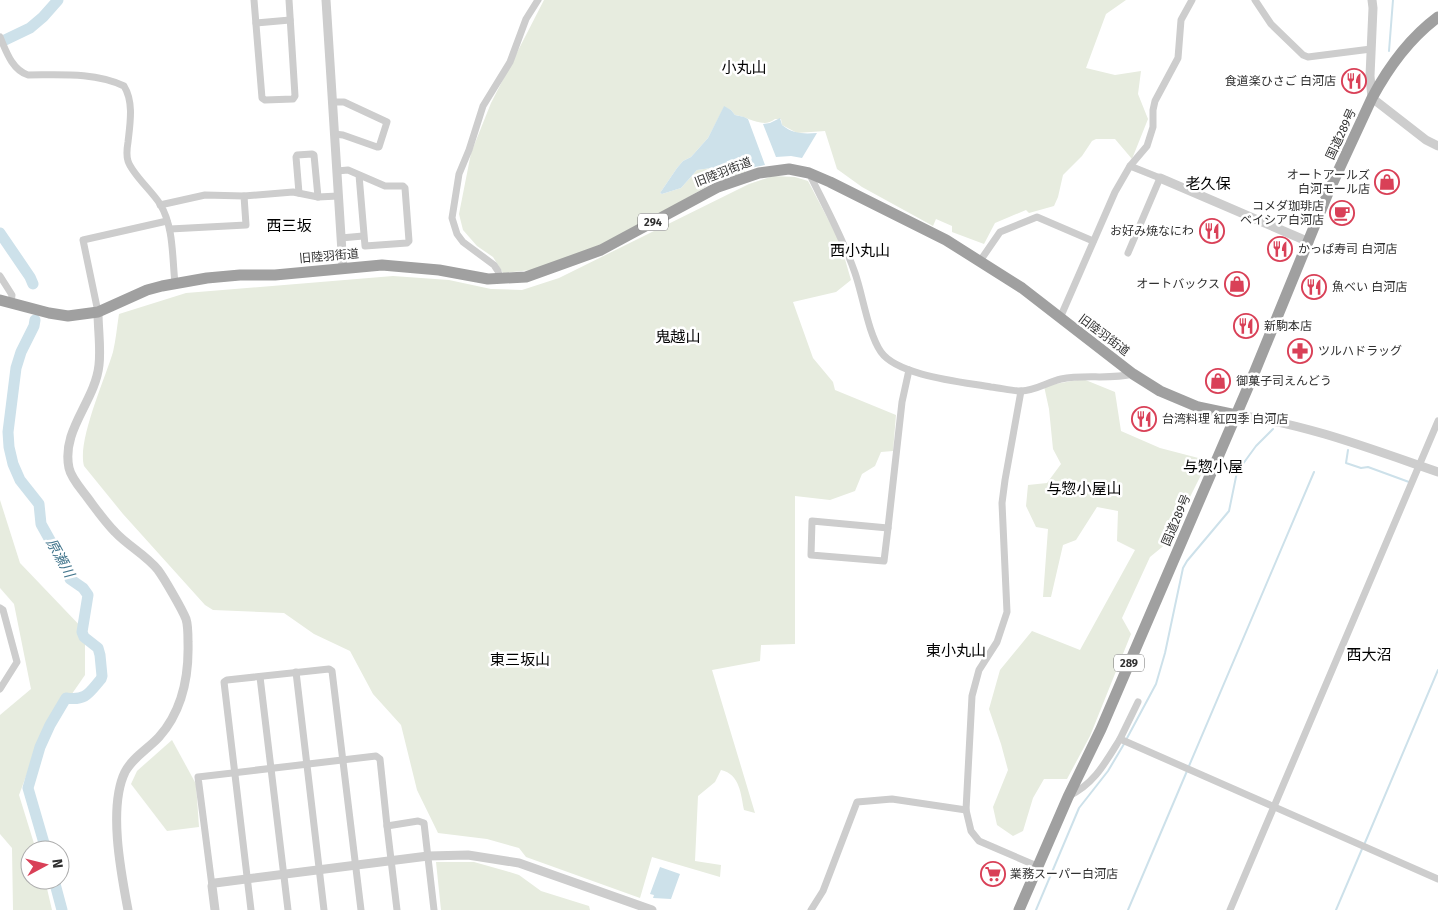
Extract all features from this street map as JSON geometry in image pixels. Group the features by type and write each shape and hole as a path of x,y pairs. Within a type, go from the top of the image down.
{"highway":[{"name":"国道289号","path":"1019,910 1068,797 1101,729 1310,242 1328,193 1372,98 1405,48 1438,17"},
{"name":"旧陸羽街道","path":"5,301 48,313 68,316 98,312 147,290 207,278 275,275 382,266 420,268 500,279 539,274 601,250 718,187 741,178 774,170 789,169 809,173 830,182 946,240 980,260 1022,288 1133,374 1160,391 1198,407 1236,415"}],"street":[{"path":"254,0 262,98 265,100 293,99 295,96 289,0"},
{"path":"326,0 343,268"},
{"path":"500,279 494,265 463,242 457,234 452,218 459,174 483,106 510,62 526,19 538,0"},
{"path":"1060,318 1114,192 1130,166 1147,146 1153,127 1155,101 1178,58 1181,20 1192,0"},
{"path":"1255,0 1271,24 1303,55 1308,57 1371,49"},
{"path":"1372,0 1370,76 1372,98 1426,140 1438,146"},
{"path":"256,23 290,20"},
{"path":"0,37 10,59 22,73 87,76 102,78 124,86 131,118 127,152 128,163 160,205 167,221 170,229 175,283"},
{"path":"333,102 344,102 387,122 379,147 343,135 334,134"},
{"path":"299,193 296,157 297,155 312,154 314,155 318,197"},
{"path":"1130,166 1310,242"},
{"path":"337,171 348,170 385,186 402,186 405,188 409,241 365,246 359,175"},
{"path":"809,173 855,273 874,336 880,351 888,361 909,370 943,379 1021,391 1078,377 1122,377 1133,374"},
{"path":"1128,253 1160,178"},
{"path":"160,205 205,195 244,196 283,192 318,197 338,196"},
{"path":"170,229 246,226 244,196"},
{"path":"980,260 1000,232 1037,217 1093,241"},
{"path":"128,910 122,879 117,830 117,806 121,786 125,772 134,758 159,737 177,709 188,663 186,620 158,570 116,533 69,471 67,450 77,420 92,389 99,366 98,312 83,240 167,221"},
{"path":"341,238 363,236"},
{"path":"0,276 12,294 5,301"},
{"path":"888,528 812,521 811,554 884,561 888,528 902,402 909,370"},
{"path":"1021,391 1002,503 1007,612 997,642 979,670 972,696 966,810 971,831 979,842 1038,866"},
{"name":"旧陸羽街道","path":"1236,415 1264,418 1340,440 1438,472"},
{"path":"1230,910 1273,806 1435,435 1438,421"},
{"path":"0,608 3,610 17,662 0,689"},
{"path":"251,910 224,682 227,680 329,669 332,671 361,910"},
{"path":"296,672 324,910"},
{"path":"260,677 288,910"},
{"path":"1068,797 1083,789 1106,764 1138,702"},
{"path":"1120,739 1438,880"},
{"path":"215,910 198,778 376,756 380,759 397,910"},
{"path":"811,910 823,891 857,802 892,799 966,810"},
{"path":"387,826 418,821 424,823 434,910"},
{"path":"212,886 215,883 247,878 428,856 468,855 506,860 652,910"}],"shaded area":[{"path":"544,0 1126,0 1106,14 1086,68 1115,75 1141,71 1138,94 1148,119 1132,159 1115,139 1096,139 1092,141 1082,156 1063,175 1054,206 1029,213 1026,210 995,223 984,244 952,232 952,226 936,219 933,226 862,187 837,169 825,131 797,133 782,125 781,119 761,123 735,115 731,110 724,107 708,138 691,157 683,161 660,193 681,188 697,170 739,168 745,169 745,172 714,182 614,241 540,269 503,273 493,257 477,246 463,230 459,214 471,153 491,103"},
{"path":"773,176 795,177 808,181 840,242 851,280 836,292 793,302 813,358 833,382 835,390 896,415 893,451 881,452 875,466 862,474 855,491 830,500 795,496 795,644 761,645 760,661 712,670 755,813 744,810 736,780 727,772 721,770 715,782 698,796 695,861 721,865 720,877 652,857 640,898 526,857 519,848 487,839 438,833 417,790 401,725 373,694 350,651 314,634 284,613 213,610 205,605 123,514 84,466 84,441 113,352 119,314 186,293 393,276 449,280 491,289 522,290 559,278 749,184"},
{"path":"1083,379 1115,392 1121,431 1160,448 1206,460 1204,469 1167,543 1150,557 1122,618 1131,634 1090,736 1067,779 1044,779 1033,798 1023,831 1013,836 997,825 993,807 1008,770 989,709 1000,670 1032,631 1080,650 1135,550 1117,541 1118,511 1097,507 1076,540 1063,545 1051,597 1043,597 1048,529 1036,527 1026,506 1028,485 1047,483 1061,464 1053,449 1049,409 1044,386"},
{"path":"0,500 20,563 85,631 85,675 34,755 19,795 33,840 20,840 20,890 47,890 52,910 13,910 12,848 0,834 0,715 31,689 14,604 0,588"},
{"path":"172,740 196,784 199,827 167,831 131,784 137,771"},
{"path":"436,862 474,862 519,875 541,891 589,906 590,910 441,910"}],"water":[{"path":"724,106 735,115 748,119 765,165 745,169 726,170 711,168 697,170 681,188 660,193 683,161 691,157 708,138"},
{"path":"780,118 782,125 794,132 817,133 802,158 791,156 776,157 763,124"},
{"path":"660,867 680,874 671,899 653,898 654,895 650,894"}],"waterway":[{"path":"5,40 30,28 58,0"},
{"path":"1389,51 1393,0"},
{"name":"原瀬川","path":"0,233 33,284"},
{"name":"原瀬川","path":"35,320 16,368 8,432 9,447 13,464 20,480 39,504 41,524 58,557 66,566 70,579 83,588 88,595 82,632 84,637 98,648 102,676 83,697 66,698 40,747 28,788 43,840"},
{"path":"1126,740 1156,684 1165,653 1183,568 1229,511 1237,472 1256,446 1273,429"},
{"path":"1348,450 1346,463 1361,468 1368,467 1409,482"},
{"path":"1189,766 1314,472"},
{"path":"1364,845 1438,670"},
{"path":"1036,910 1079,808 1108,771 1124,744"},
{"path":"1128,910 1187,771"},
{"path":"1336,910 1362,849"},
{"name":"原瀬川","path":"57,890 62,910"}],"place":[{"name":"食道楽ひさご 白河店","path":"1354,81"},
{"name":"オートアールズ 白河モール店","path":"1387,182"},
{"name":"コメダ珈琲店 ベイシア白河店","path":"1342,213"},
{"name":"お好み焼なにわ","path":"1212,231"},
{"name":"かっぱ寿司 白河店","path":"1280,249"},
{"name":"オートバックス","path":"1237,284"},
{"name":"魚べい 白河店","path":"1314,287"},
{"name":"新駒本店","path":"1246,326"},
{"name":"ツルハドラッグ","path":"1300,351"},
{"name":"御菓子司えんどう","path":"1218,381"},
{"name":"台湾料理 紅四季 白河店","path":"1144,419"},
{"name":"業務スーパー白河店","path":"993,874"}],"district":[{"name":"小丸山","path":"744,68"},
{"name":"老久保","path":"1208,184"},
{"name":"西三坂","path":"289,226"},
{"name":"西小丸山","path":"860,251"},
{"name":"鬼越山","path":"678,337"},
{"name":"与惣小屋","path":"1213,467"},
{"name":"与惣小屋山","path":"1084,489"},
{"name":"東小丸山","path":"956,651"},
{"name":"西大沼","path":"1369,655"},
{"name":"東三坂山","path":"520,660"}]}
